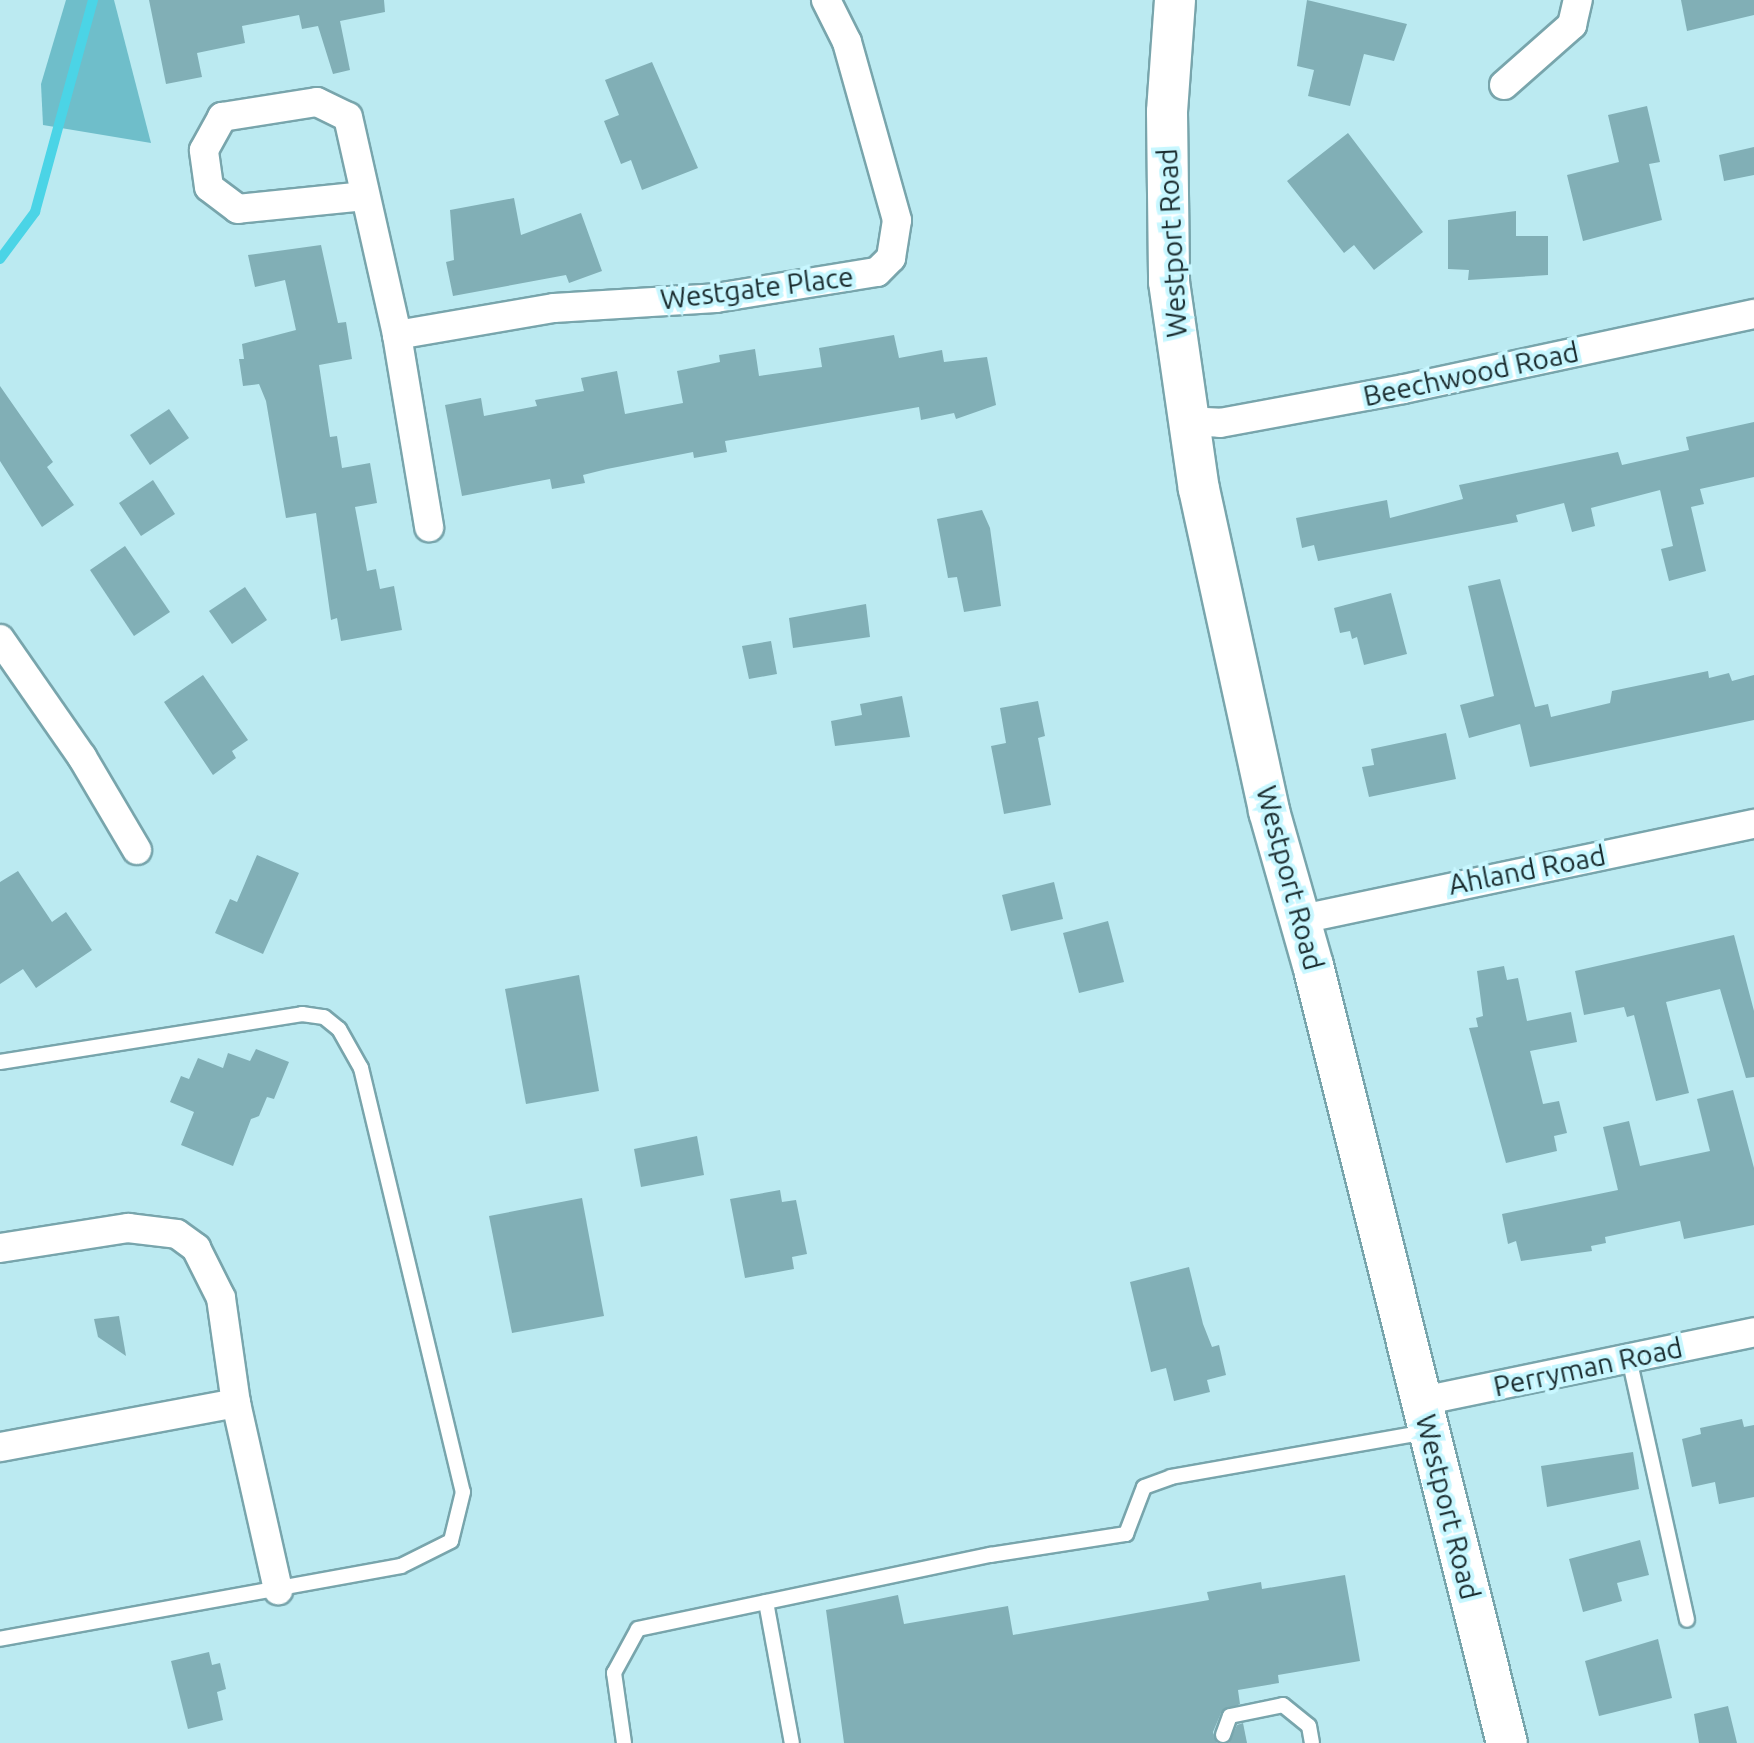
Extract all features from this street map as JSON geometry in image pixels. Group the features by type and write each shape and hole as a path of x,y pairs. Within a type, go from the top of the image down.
{"main road":[{"name":"Westport Road","path":"1175,0 1166,191 1169,282 1187,421 1269,811 1302,919 1507,1743"}],"street":[{"name":"Westgate Place","path":"397,335 554,308 716,298 877,272 891,258 897,220 847,42 826,0"},
{"path":"1504,85 1572,25 1578,0"},
{"path":"365,196 238,209 209,187 204,150 222,117 317,102 348,117 397,335 429,527"},
{"name":"Beechwood Road","path":"1187,421 1220,423 1404,389 1754,314"},
{"path":"0,639 82,757 137,850"},
{"name":"Ahland Road","path":"1302,919 1754,824"},
{"path":"0,1248 128,1228 177,1234 196,1248 221,1298 236,1403 278,1590"},
{"name":"Perryman Road","path":"1426,1416 1629,1358 1754,1332"},
{"path":"0,1447 236,1403"}],"lane":[{"path":"0,1062 302,1014 324,1017 339,1029 361,1068 463,1492 451,1541 430,1556 278,1590 0,1639"},
{"path":"1629,1358 1687,1620"},
{"path":"624,1743 614,1673 638,1629 990,1555 1126,1534 1144,1487 1171,1477 1426,1416"},
{"path":"766,1602 792,1743"},
{"path":"1223,1735 1230,1716 1283,1705 1309,1726 1312,1743"}],"shaded area":[{"path":"66,0 114,0 151,143 43,125 41,84"}],"building":[{"path":"149,0 384,0 385,12 340,21 350,70 333,74 318,26 302,29 299,15 242,26 245,43 197,53 202,77 166,84"},
{"path":"1307,0 1407,24 1394,61 1364,54 1350,106 1308,96 1314,70 1297,66"},
{"path":"1681,0 1754,0 1754,15 1687,31"},
{"path":"652,62 698,168 642,190 631,160 621,164 604,121 619,115 605,80"},
{"path":"1647,106 1660,162 1649,164 1662,220 1583,241 1567,175 1619,162 1608,115"},
{"path":"1348,133 1423,232 1374,270 1354,245 1344,253 1287,181"},
{"path":"1754,147 1754,175 1724,181 1719,155"},
{"path":"514,198 521,235 581,213 602,271 569,283 566,275 453,296 446,262 454,260 450,210"},
{"path":"1516,211 1516,236 1548,236 1548,275 1468,280 1469,270 1448,269 1448,220"},
{"path":"321,245 338,323 346,322 352,359 319,365 330,437 337,436 342,468 370,463 377,503 355,507 367,571 376,569 380,589 394,586 402,630 341,641 337,618 331,620 316,513 286,518 266,401 259,384 243,386 239,359 244,359 242,344 296,330 285,280 255,287 248,255"},
{"path":"894,335 899,358 942,350 944,362 987,357 996,405 956,419 954,413 921,420 919,407 725,441 727,452 694,458 693,452 607,469 583,475 585,483 552,489 550,479 462,496 445,405 481,398 484,416 537,406 535,400 584,391 581,378 617,371 625,414 683,403 677,371 720,362 719,355 755,349 759,376 822,367 819,348"},
{"path":"0,386 53,462 47,467 74,505 42,527 0,461"},
{"path":"169,409 189,438 150,465 130,435"},
{"path":"1754,422 1754,477 1700,489 1704,504 1691,507 1706,571 1669,581 1661,549 1673,546 1660,490 1591,508 1595,526 1572,532 1564,503 1516,515 1518,522 1318,561 1314,545 1302,548 1296,518 1387,500 1390,518 1463,499 1459,485 1618,452 1622,465 1689,450 1686,437"},
{"path":"153,480 175,514 141,536 119,503"},
{"path":"982,510 990,528 1001,606 964,612 957,577 948,578 937,519"},
{"path":"125,546 170,612 134,636 90,570"},
{"path":"1500,579 1535,707 1548,704 1551,717 1610,703 1612,691 1708,671 1709,678 1729,673 1732,681 1754,675 1754,720 1530,767 1520,724 1469,738 1460,705 1494,696 1468,586"},
{"path":"245,587 267,620 232,644 209,611"},
{"path":"1391,593 1407,654 1364,665 1357,637 1352,639 1350,631 1340,633 1334,608"},
{"path":"866,604 870,637 793,648 789,618"},
{"path":"771,641 777,674 749,679 742,646"},
{"path":"203,675 248,740 232,751 236,758 213,775 164,702"},
{"path":"902,696 910,737 835,746 831,721 862,715 860,704"},
{"path":"1038,701 1045,736 1038,738 1051,805 1004,814 991,746 1006,743 1000,708"},
{"path":"1446,733 1456,779 1369,797 1362,767 1374,765 1371,749"},
{"path":"257,855 299,873 263,954 215,933 230,899 237,902"},
{"path":"18,871 52,922 66,912 92,950 36,988 23,969 0,984 0,882"},
{"path":"1054,882 1063,919 1011,931 1002,895"},
{"path":"1108,921 1124,982 1079,993 1063,933"},
{"path":"1734,935 1754,1011 1754,1077 1746,1078 1720,989 1666,1002 1689,1093 1656,1101 1634,1015 1627,1017 1624,1007 1584,1015 1575,971"},
{"path":"1504,966 1507,980 1518,978 1527,1021 1571,1012 1577,1042 1530,1051 1543,1104 1559,1101 1567,1133 1554,1136 1557,1151 1506,1163 1469,1028 1478,1027 1476,1018 1483,1016 1477,971"},
{"path":"579,975 599,1091 526,1104 505,989"},
{"path":"256,1049 289,1062 274,1099 267,1097 259,1116 251,1119 233,1166 181,1145 194,1112 170,1102 181,1076 189,1079 198,1058 223,1068 228,1053 250,1061"},
{"path":"1733,1090 1754,1168 1754,1225 1684,1239 1680,1221 1605,1237 1606,1243 1591,1246 1592,1251 1521,1261 1516,1241 1508,1244 1502,1214 1618,1190 1603,1127 1629,1121 1640,1166 1710,1151 1697,1099"},
{"path":"697,1136 704,1175 641,1187 634,1149"},
{"path":"780,1190 782,1202 796,1200 807,1254 792,1257 794,1269 745,1278 730,1199"},
{"path":"582,1198 604,1316 512,1333 489,1216"},
{"path":"1189,1267 1203,1324 1212,1347 1219,1345 1226,1375 1207,1380 1210,1392 1174,1401 1166,1368 1151,1372 1130,1282"},
{"path":"119,1316 126,1356 98,1337 94,1319"},
{"path":"1742,1419 1744,1427 1754,1425 1754,1497 1719,1504 1715,1482 1692,1487 1682,1439 1701,1434 1700,1428"},
{"path":"1633,1452 1639,1489 1547,1507 1541,1466"},
{"path":"1640,1540 1649,1575 1617,1583 1622,1601 1583,1612 1569,1559"},
{"path":"1345,1575 1360,1661 1278,1675 1279,1683 1238,1690 1240,1704 1221,1713 1213,1732 1217,1743 844,1743 826,1610 898,1595 904,1624 1008,1606 1013,1635 1209,1600 1207,1592 1261,1582 1262,1589"},
{"path":"1658,1639 1672,1698 1599,1716 1585,1661"},
{"path":"209,1652 212,1665 220,1663 226,1689 217,1692 223,1720 188,1729 171,1661"},
{"path":"1728,1706 1737,1743 1699,1743 1694,1714"},
{"path":"1243,1723 1247,1743 1229,1743 1237,1725"}],"waterway":[{"path":"0,259 35,212 93,0"}]}
